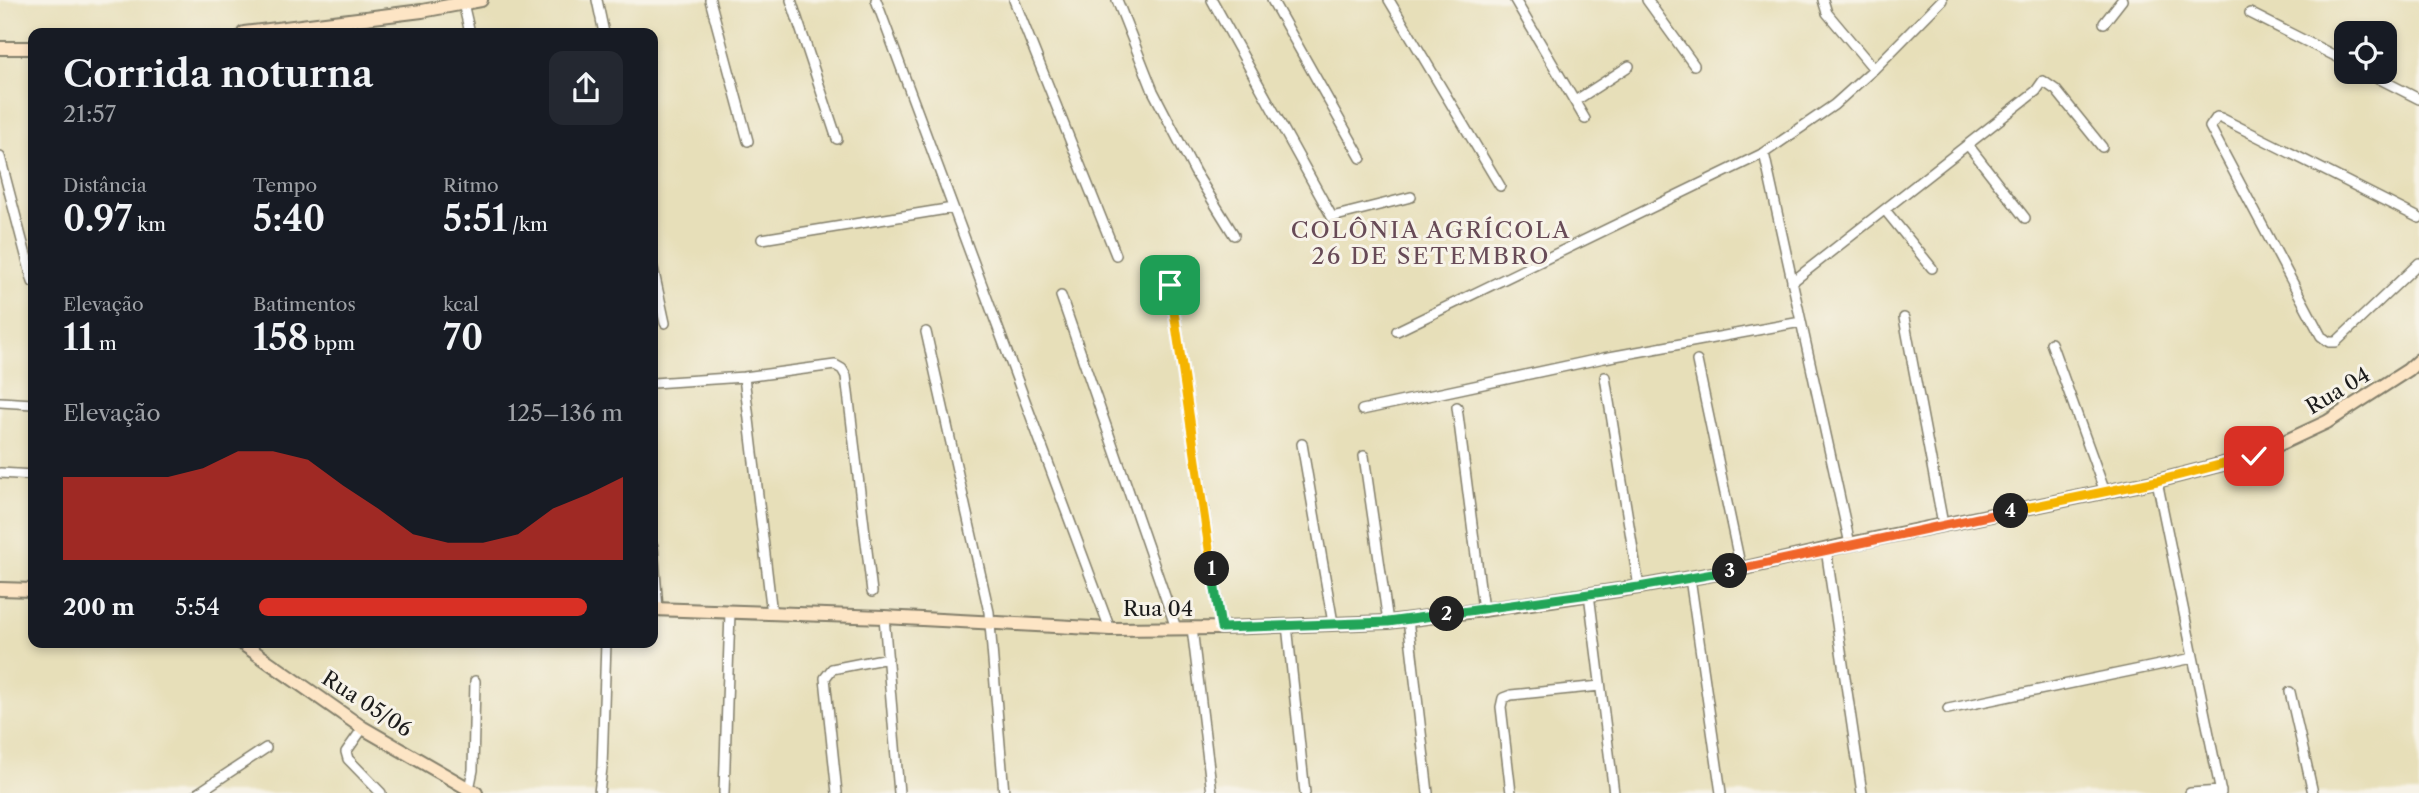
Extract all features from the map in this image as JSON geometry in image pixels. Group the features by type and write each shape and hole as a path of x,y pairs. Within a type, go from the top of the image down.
{"street":[{"path":"339,28 420,5 481,0"},
{"path":"597,0 603,28"},
{"path":"710,0 748,142"},
{"path":"791,0 837,138"},
{"path":"876,0 1110,629"},
{"path":"1014,0 1116,255"},
{"path":"1118,0 1153,92 1195,172 1234,235"},
{"path":"1212,0 1332,216 1411,197"},
{"path":"1272,0 1361,158"},
{"path":"1389,0 1500,186"},
{"path":"1515,0 1585,119"},
{"path":"1647,0 1694,65"},
{"path":"1823,0 1827,13 1874,69"},
{"path":"1397,331 1764,153 1834,105 1942,0"},
{"path":"2104,23 2122,0"},
{"path":"463,3 469,28"},
{"path":"2250,13 2334,55"},
{"path":"0,48 28,48"},
{"path":"1575,101 1629,66"},
{"path":"1793,282 2036,91 2043,81 2056,90 2102,147"},
{"path":"2390,84 2419,99"},
{"path":"2419,218 2221,118 2217,117 2210,127 2321,337 2329,342 2336,342 2419,264"},
{"path":"1968,145 2025,218"},
{"path":"1764,153 1850,544"},
{"path":"0,158 28,263"},
{"path":"762,239 954,208"},
{"path":"1885,210 1933,268"},
{"path":"1170,285 1221,628"},
{"path":"658,291 665,323"},
{"path":"1061,296 1176,628"},
{"path":"1904,318 1943,524"},
{"path":"1362,410 1604,358 1801,322"},
{"path":"926,332 989,612 1004,793"},
{"path":"2051,343 2105,492"},
{"path":"1698,360 1741,569"},
{"name":"Rua 04","path":"658,609 1110,629 1388,622 1483,610 1741,569 1943,524 2157,481 2254,456 2327,422 2408,370 2419,360"},
{"path":"658,383 744,377 835,365 842,369 846,376 872,592"},
{"path":"744,377 772,614"},
{"path":"1605,377 1639,587"},
{"path":"0,402 28,404"},
{"path":"1457,407 1483,610"},
{"path":"1302,444 1333,623"},
{"path":"1364,456 1388,622"},
{"path":"0,473 28,475"},
{"path":"2157,481 2221,792 2190,793"},
{"path":"1826,549 1862,793"},
{"path":"1690,578 1721,793"},
{"path":"0,589 28,590"},
{"path":"1589,594 1614,793"},
{"path":"724,793 730,612"},
{"path":"884,617 899,793"},
{"path":"1408,619 1428,793"},
{"path":"1287,625 1305,793"},
{"path":"1192,628 1212,793"},
{"name":"Rua 05/06","path":"249,648 363,728 473,791"},
{"path":"599,793 606,648"},
{"path":"837,793 825,678 832,669 888,658"},
{"path":"1948,709 2193,658"},
{"path":"473,791 475,681"},
{"path":"1511,793 1501,707 1503,698 1600,686"},
{"path":"2290,692 2313,793"},
{"path":"363,728 346,752 348,759 381,793"},
{"path":"198,793 266,748"}],"district":[{"name":"COLÔNIA AGRÍCOLA 26 DE SETEMBRO","path":"1431,243"}],"route":[{"path":"1170,285 1221,628 1388,622 1639,587 1741,569 2157,481 2254,456"}]}
